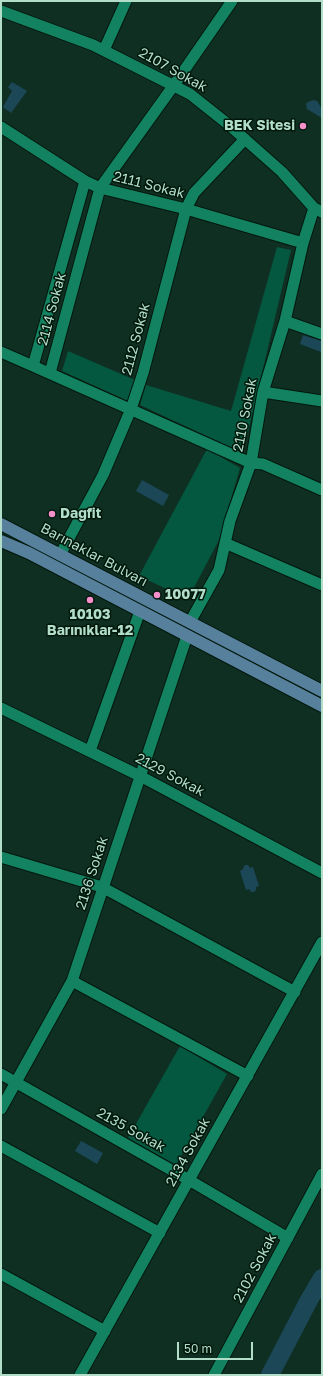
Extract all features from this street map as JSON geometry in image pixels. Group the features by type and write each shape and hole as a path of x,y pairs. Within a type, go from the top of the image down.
{"main road":[{"name":"Barınaklar Bulvarı","path":"1,524 322,691"},
{"name":"Barınaklar Bulvarı","path":"1,541 30,554 322,706"}],"street":[{"path":"104,50 126,1"},
{"name":"2114 Sokak","path":"50,373 100,188 232,1"},
{"name":"2107 Sokak","path":"1,11 94,45 190,94 245,139 282,172 318,210"},
{"name":"2111 Sokak","path":"1,128 84,181 100,188 304,243"},
{"name":"2112 Sokak","path":"60,555 103,475 132,409 186,210 194,193 245,139"},
{"path":"33,366 84,181"},
{"name":"2110 Sokak","path":"190,622 219,570 230,521 251,463 263,392 286,321 304,243 318,210"},
{"path":"286,321 322,334"},
{"path":"1,352 251,463 263,464 322,490"},
{"path":"263,392 322,401"},
{"path":"225,543 322,585"},
{"path":"90,751 140,611"},
{"name":"2136 Sokak","path":"1,1108 72,980 187,636"},
{"name":"2129 Sokak","path":"1,708 140,776 322,873"},
{"path":"1,857 102,887 295,992"},
{"name":"2134 Sokak","path":"80,1375 322,942"},
{"path":"72,980 248,1076"},
{"name":"2135 Sokak","path":"1,1074 189,1180 288,1238"},
{"path":"1,1146 160,1233"},
{"name":"2102 Sokak","path":"214,1375 322,1174"},
{"path":"1,1274 104,1332"}],"green space":[{"path":"277,247 291,250 243,453 140,405 146,385 231,411"},
{"path":"68,351 135,380 128,401 62,371"},
{"path":"207,449 240,468 219,540 188,599 139,576"},
{"path":"180,1046 227,1074 176,1165 128,1138"}],"water":[{"path":"12,82 27,91 11,113 3,107 12,91 8,87"},
{"path":"313,100 317,101 322,109 322,118 307,109 306,104"},
{"path":"303,335 322,341 321,352 300,344"},
{"path":"142,480 169,495 163,506 136,491"},
{"path":"245,865 248,865 250,868 253,867 259,886 256,887 254,892 251,892 249,889 246,890 240,871"},
{"path":"81,1141 103,1153 97,1164 75,1151"}],"waterway":[{"path":"270,1375 322,1278"}],"place":[{"name":"BEK Sitesi","path":"303,126"},
{"name":"Dağfit","path":"52,514"},
{"name":"10077","path":"157,595"},
{"name":"10103 Barınıklar-12","path":"90,600"}]}
